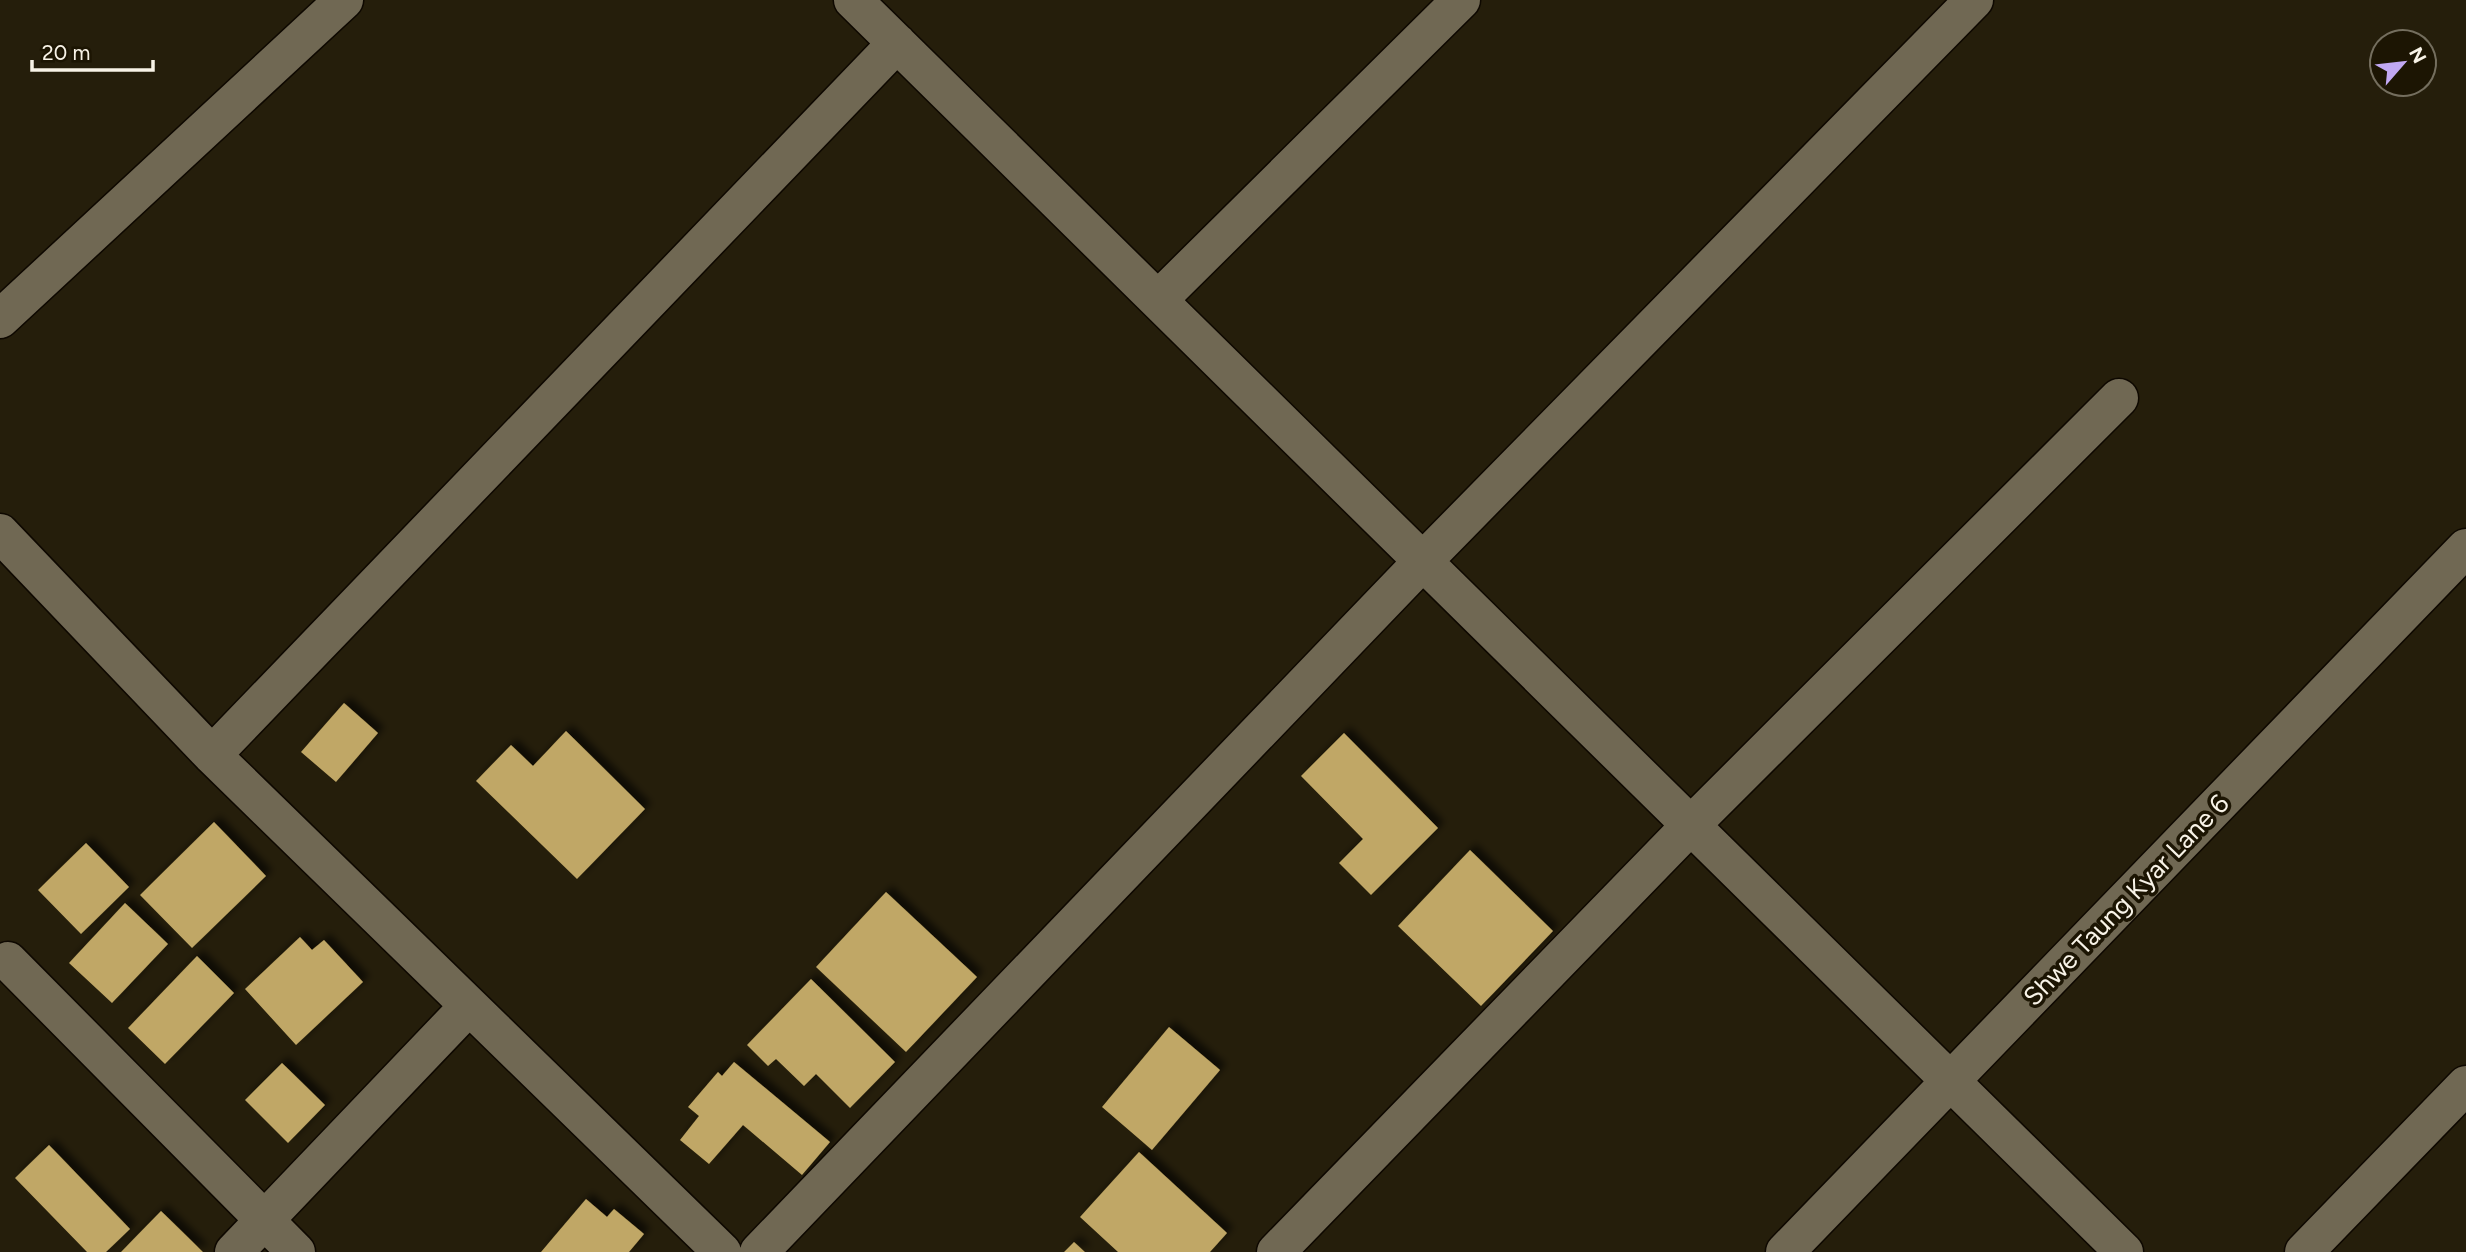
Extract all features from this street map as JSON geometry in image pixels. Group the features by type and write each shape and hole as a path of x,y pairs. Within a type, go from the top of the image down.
{"street":[{"path":"0,319 344,0"},
{"path":"853,0 2124,1252"},
{"path":"1158,300 1461,0"},
{"path":"759,1252 1423,561 1975,0"},
{"path":"212,755 897,43"},
{"path":"1276,1252 1692,824 2119,398"},
{"path":"0,533 212,755 722,1252"},
{"name":"Shwe Taung Kyar Lane 6","path":"1785,1252 2466,548"},
{"path":"8,961 296,1252"},
{"path":"233,1252 469,1006"},
{"path":"2304,1252 2466,1085"}],"building":[{"path":"344,703 378,733 336,782 301,752"},
{"path":"566,731 645,809 577,879 476,781 511,745 533,766"},
{"path":"1344,733 1438,828 1371,895 1339,863 1363,839 1301,776"},
{"path":"214,822 266,876 192,948 140,895"},
{"path":"86,843 129,887 81,934 38,890"},
{"path":"1470,850 1553,931 1481,1006 1398,926"},
{"path":"886,892 977,977 906,1052 816,967"},
{"path":"125,903 168,944 112,1003 69,963"},
{"path":"300,937 312,950 324,940 363,982 296,1045 245,989"},
{"path":"197,956 234,993 165,1064 128,1028"},
{"path":"811,979 895,1062 850,1108 816,1074 804,1086 776,1059 768,1066 747,1045"},
{"path":"1169,1027 1220,1070 1152,1150 1102,1107"},
{"path":"734,1062 830,1142 802,1175 743,1125 709,1164 680,1140 699,1116 688,1107 718,1072 722,1076"},
{"path":"282,1063 325,1105 288,1143 245,1100"},
{"path":"49,1145 130,1229 106,1252 87,1252 15,1178"},
{"path":"1139,1152 1227,1233 1210,1252 1118,1252 1080,1217"},
{"path":"586,1199 607,1217 614,1209 644,1234 629,1252 541,1252"},
{"path":"161,1211 203,1252 121,1252"},
{"path":"1074,1242 1085,1252 1064,1252"}]}
